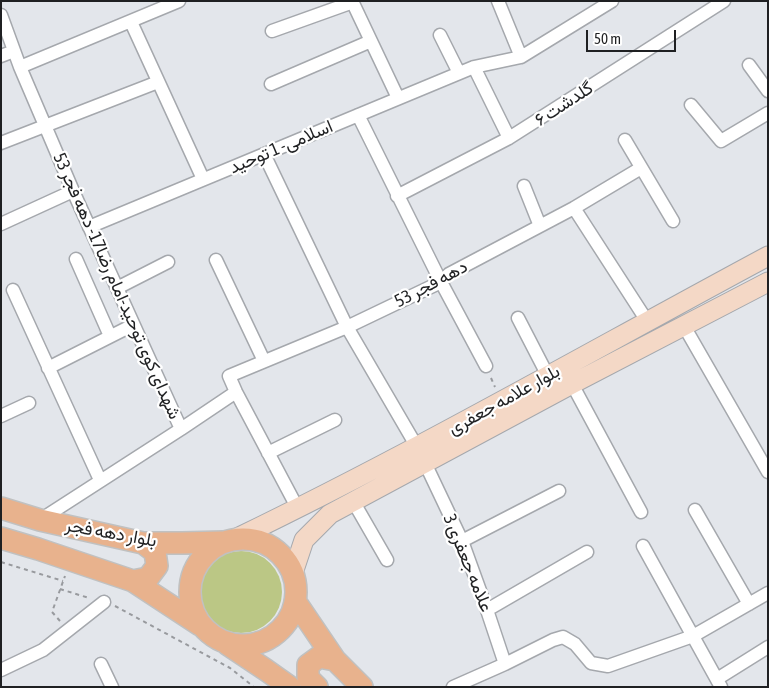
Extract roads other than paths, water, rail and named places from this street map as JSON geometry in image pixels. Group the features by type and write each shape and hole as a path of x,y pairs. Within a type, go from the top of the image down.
{"main road":[{"name":"بلوار علامه جعفری","path":"293,574 304,540 330,514 353,501 500,401 768,256"},
{"name":"بلوار علامه جعفری","path":"230,540 421,455 564,388 768,282"},
{"path":"548,376 564,388"},
{"name":"بلوار دهه فجر","path":"1,508 40,520 143,543 230,540"},
{"name":"بلوار دهه فجر","path":"1,538 133,581 200,625"},
{"path":"222,642 236,645 262,642 274,635 291,614 295,601 296,587 293,574 287,561 277,550 265,543 251,539 230,540 210,549 200,559 193,571 189,585 189,599 193,613 200,625 210,635 222,642 268,678 290,687"},
{"path":"133,581 148,578 157,566 155,552 143,543"},
{"path":"295,601 335,660 362,687"},
{"path":"317,687 308,678 308,664 319,656 335,660"}],"street":[{"path":"20,67 179,1"},
{"name":"اسلامی- 1 توحید","path":"89,227 474,67 521,57 612,1"},
{"name":"گلدشت ۶","path":"397,196 510,138 724,1"},
{"path":"272,31 353,2 398,98"},
{"path":"503,3 521,57"},
{"name":"شهدای کوی توحید-امام رضا17- دهه فجر 53","path":"1,15 20,67 73,191 181,429 40,520"},
{"path":"130,22 203,179"},
{"path":"440,36 459,73"},
{"path":"271,84 371,41"},
{"path":"1,56 14,51"},
{"path":"749,65 768,91"},
{"path":"474,67 510,138"},
{"path":"1,143 158,82"},
{"path":"691,106 720,141 768,113"},
{"path":"358,115 397,196 486,366"},
{"path":"625,140 673,221"},
{"name":"علامه جعفری 3","path":"264,154 347,327 421,455 462,541 488,610 505,664"},
{"name":"دهه فجر 53","path":"236,392 230,376 347,327 441,282 449,274 574,208 641,168"},
{"path":"524,186 540,226"},
{"path":"1,224 73,191"},
{"path":"574,208 647,321"},
{"path":"76,259 110,336"},
{"path":"216,260 264,362"},
{"path":"116,288 168,262"},
{"path":"13,290 100,480"},
{"path":"518,318 548,376"},
{"path":"48,368 133,325"},
{"path":"684,326 768,472"},
{"path":"564,388 641,512"},
{"path":"181,429 236,392 298,509"},
{"path":"1,416 30,403"},
{"path":"268,453 335,420"},
{"path":"462,541 559,491"},
{"path":"353,501 387,560"},
{"path":"695,510 749,604"},
{"path":"643,546 719,683 768,647"},
{"path":"488,610 587,552"},
{"path":"453,687 563,637 575,644 591,663 608,666 693,636 768,593"},
{"path":"1,670 43,650 104,602"},
{"path":"101,664 112,687"}]}
